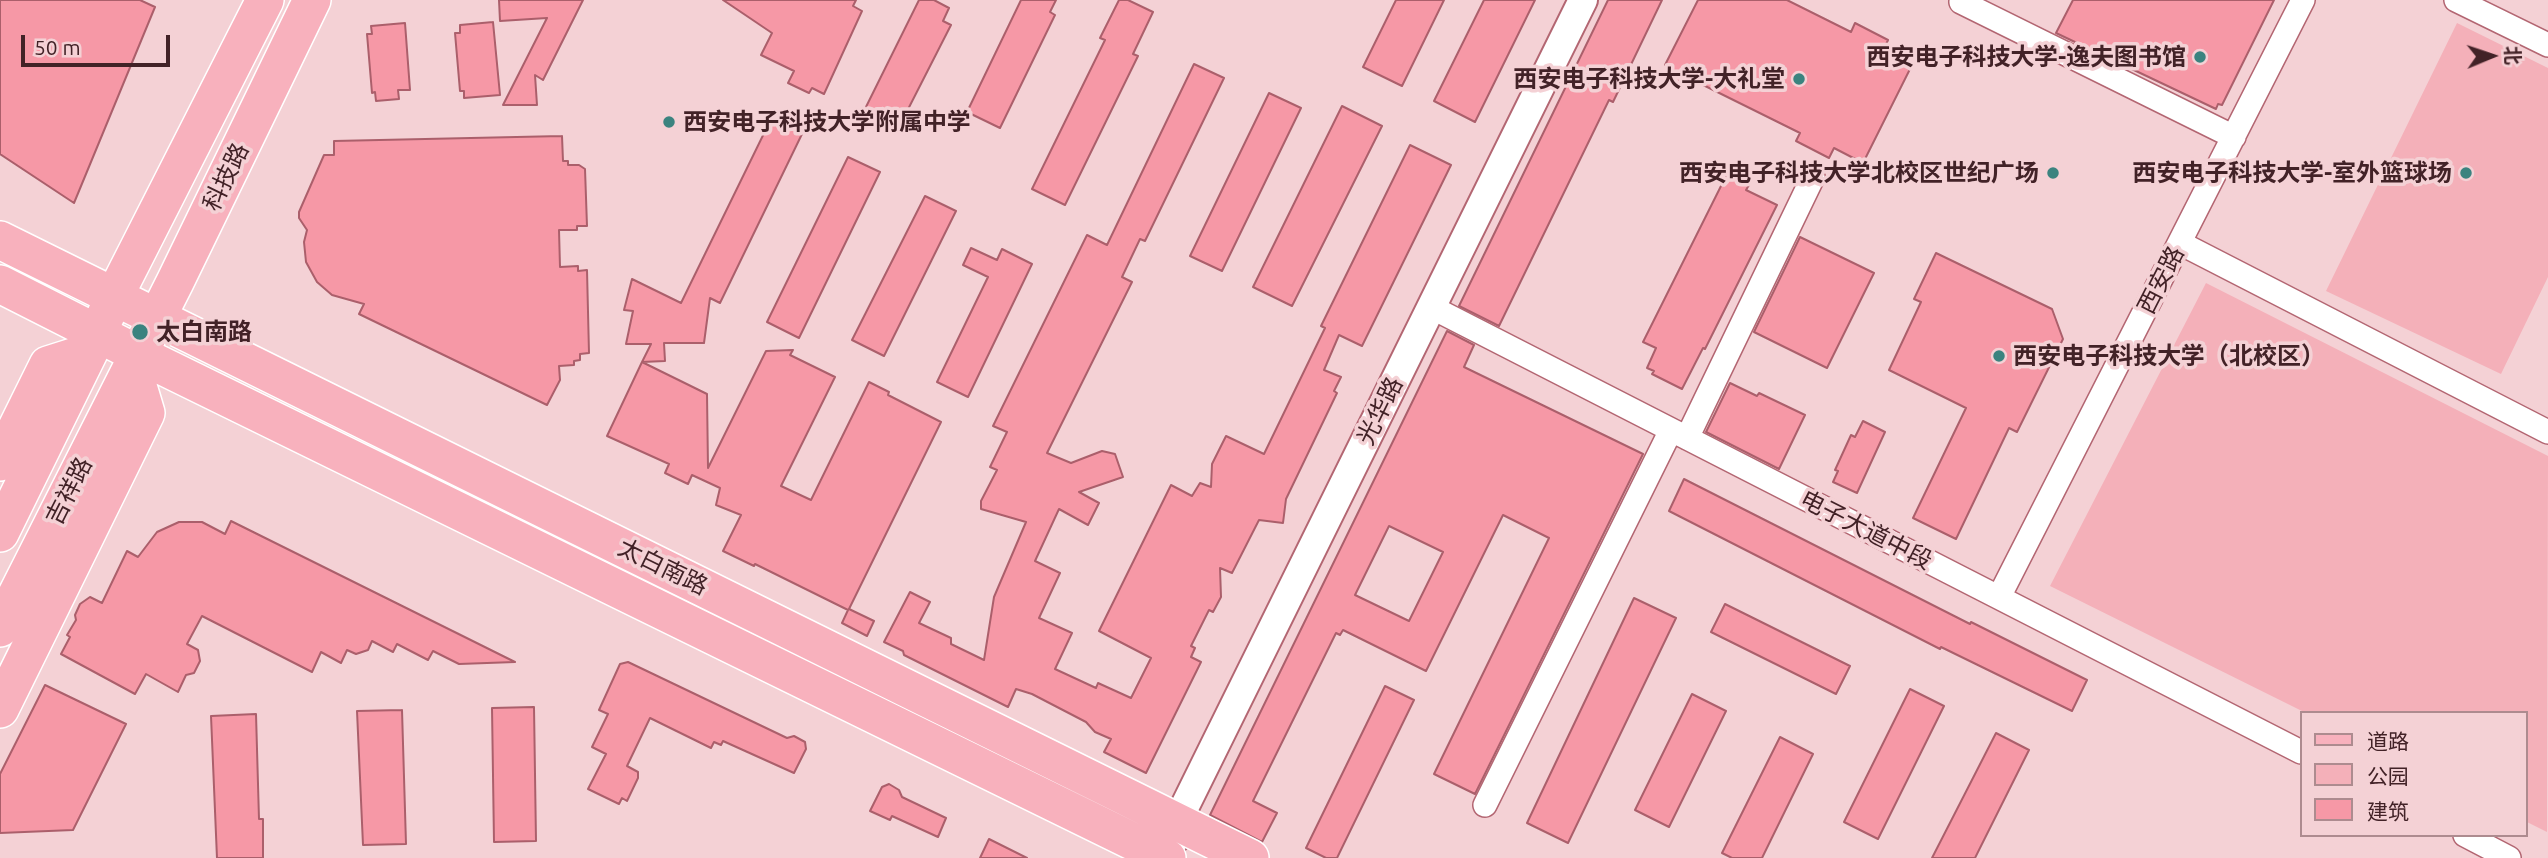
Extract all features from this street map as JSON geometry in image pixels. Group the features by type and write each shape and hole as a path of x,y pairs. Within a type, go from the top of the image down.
{"main road":[{"name":"科技路","path":"94,343 114,297 265,0"},
{"name":"科技路","path":"135,360 312,0"},
{"name":"太白南路","path":"0,240 1250,858"},
{"name":"太白南路","path":"0,284 94,343 135,360 1161,856"},
{"path":"0,462 48,365 94,343"},
{"name":"吉祥路","path":"0,533 94,343"},
{"path":"0,709 146,413 135,360"},
{"name":"吉祥路","path":"0,628 135,360"}],"street":[{"name":"光华路","path":"1161,856 1583,0"},
{"path":"1962,0 1961,2 2234,137"},
{"name":"西安路","path":"1999,597 2303,0"},
{"path":"2456,0 2548,45"},
{"path":"1485,805 1813,177"},
{"path":"2180,243 2548,432"},
{"name":"电子大道中段","path":"1431,307 2300,751"},
{"path":"2469,837 2509,858"}],"green space":[{"name":"西安电子科技大学-室外篮球场","path":"2457,23 2548,68 2548,277 2501,374 2326,291"},
{"path":"2206,283 2548,456 2547,832 2527,822 2527,711 2302,711 2050,586"}],"building":[{"path":"0,0 140,0 155,7 74,203 0,154"},
{"path":"499,0 583,0 543,80 535,75 537,105 503,105 547,18 500,21"},
{"path":"723,0 856,0 853,6 862,11 824,94 812,88 809,93 788,83 794,71 761,55 772,33"},
{"path":"919,0 934,0 949,8 943,21 951,25 901,123 893,119 886,132 860,119"},
{"path":"1021,0 1056,0 1050,12 1055,15 1000,128 967,112"},
{"path":"1119,0 1128,0 1153,12 1133,54 1138,56 1065,205 1032,189 1105,40 1100,38"},
{"path":"1396,0 1444,0 1402,86 1363,67"},
{"path":"1484,0 1535,0 1475,122 1434,101"},
{"path":"1608,0 1662,0 1613,102 1609,100 1499,326 1459,306"},
{"name":"西安电子科技大学-大礼堂","path":"1698,0 1787,0 1851,32 1855,23 1888,40 1884,49 1913,63 1863,163 1834,148 1829,158 1796,141 1800,133 1685,76 1681,83 1664,75 1668,67 1665,65"},
{"name":"西安电子科技大学-逸夫图书馆","path":"2073,0 2274,0 2222,105 2218,104 2216,109 2056,33"},
{"path":"493,22 500,95 464,98 464,91 460,91 455,33 460,33 460,25"},
{"path":"405,23 410,90 398,90 399,99 376,101 375,92 372,93 367,34 372,34 371,26"},
{"path":"1194,64 1224,78 1145,241 1140,239 1122,277 1132,282 1047,453 1071,463 1102,451 1115,454 1123,477 1079,492 1099,503 1088,525 1059,509 1035,561 1060,573 1039,618 1072,633 1055,669 1096,688 1098,683 1131,698 1151,658 1099,631 1171,485 1192,496 1200,483 1211,487 1212,464 1226,436 1264,454 1325,328 1321,326 1410,145 1451,165 1362,346 1339,335 1324,370 1341,377 1334,391 1337,393 1286,499 1283,523 1259,520 1232,573 1220,568 1221,597 1213,612 1209,610 1191,646 1195,648 1191,657 1201,662 1146,773 1104,752 1111,739 1095,732 1086,722 1032,694 1016,689 1008,707 904,655 903,651 884,642 910,592 930,602 919,623 951,638 951,644 984,660 994,597 1026,522 981,509 981,501 997,470 990,467 1007,432 993,426 1087,235 1107,245"},
{"path":"1269,93 1301,108 1222,271 1190,256"},
{"path":"1342,106 1382,126 1292,306 1253,287"},
{"path":"771,119 802,134 720,303 710,298 704,343 664,343 665,361 642,362 651,344 626,344 633,311 624,310 632,279 681,303"},
{"path":"562,136 563,161 585,169 587,226 577,226 577,230 559,230 560,267 578,266 578,271 587,270 589,353 580,354 580,360 574,361 574,365 559,366 560,380 547,405 359,314 364,304 332,295 317,282 306,262 304,242 307,230 299,218 299,212 324,155 334,155 334,141"},
{"path":"848,157 880,172 799,338 767,322"},
{"path":"1727,174 1749,185 1746,190 1777,205 1682,389 1652,374 1654,371 1647,368 1656,348 1643,342"},
{"path":"925,196 956,211 884,356 852,340"},
{"path":"1800,237 1874,273 1827,368 1754,332"},
{"path":"971,248 997,260 1002,249 1032,264 968,397 937,382 988,277 963,265"},
{"path":"1936,253 2052,309 2063,339 2017,432 2009,428 1956,539 1913,518 1966,408 1889,370 1921,302 1914,299"},
{"path":"1447,331 1474,345 1464,367 1643,454 1475,794 1434,774 1549,538 1503,515 1426,671 1343,630 1340,635 1336,633 1253,801 1277,813 1262,842 1210,815","holes":["1389,526 1443,552 1409,621 1355,595"]},
{"path":"793,350 790,355 835,377 781,486 811,500 869,382 889,392 888,395 941,422 849,609 874,621 867,636 842,623 848,610 723,551 741,515 716,505 720,488 692,475 688,484 665,473 669,464 607,436 642,362 707,394 708,468 766,351"},
{"path":"1730,383 1757,396 1759,393 1805,415 1779,469 1706,432"},
{"path":"1863,421 1885,432 1857,493 1833,482 1838,471 1835,470 1851,435 1855,437"},
{"path":"1684,479 1970,624 1971,622 2087,680 2072,711 1941,647 1940,649 1669,511"},
{"path":"231,521 515,662 459,664 433,651 428,660 397,644 393,652 372,641 368,650 356,654 347,650 341,663 321,652 312,672 202,616 187,644 198,650 200,661 194,673 186,675 178,692 146,674 135,694 61,654 70,637 67,635 76,620 75,615 80,604 90,597 102,603 127,551 138,557 157,532 179,522 202,522 225,534"},
{"path":"1634,598 1676,618 1568,843 1527,823"},
{"path":"1725,604 1850,666 1836,694 1711,632"},
{"path":"628,662 787,738 794,736 805,742 806,749 794,773 723,741 721,745 714,742 711,748 650,718 627,766 638,772 638,778 627,801 622,798 619,804 588,789 606,754 592,747 608,714 599,710 620,664"},
{"path":"45,685 126,724 73,830 0,833 0,774"},
{"path":"1385,686 1414,700 1337,858 1326,858 1306,848"},
{"path":"1910,689 1944,706 1878,839 1844,822"},
{"path":"1692,694 1726,711 1669,827 1635,810"},
{"path":"534,707 536,841 494,842 492,708"},
{"path":"402,710 406,844 363,845 357,711"},
{"path":"256,714 259,819 263,819 263,858 217,858 211,716"},
{"path":"1996,733 2029,750 1975,858 1932,858"},
{"path":"1780,737 1813,754 1762,858 1732,858 1722,853"},
{"path":"889,784 899,790 902,797 946,818 938,837 892,816 890,820 870,811 882,787"},
{"path":"989,839 1027,858 980,858"}],"place":[{"name":"西安电子科技大学-逸夫图书馆","path":"2200,57"},
{"name":"西安电子科技大学-大礼堂","path":"1799,79"},
{"name":"西安电子科技大学附属中学","path":"669,122"},
{"name":"西安电子科技大学北校区世纪广场","path":"2053,173"},
{"name":"西安电子科技大学-室外篮球场","path":"2466,173"},
{"name":"太白南路","path":"140,332"},
{"name":"西安电子科技大学（北校区）","path":"1999,356"}]}
